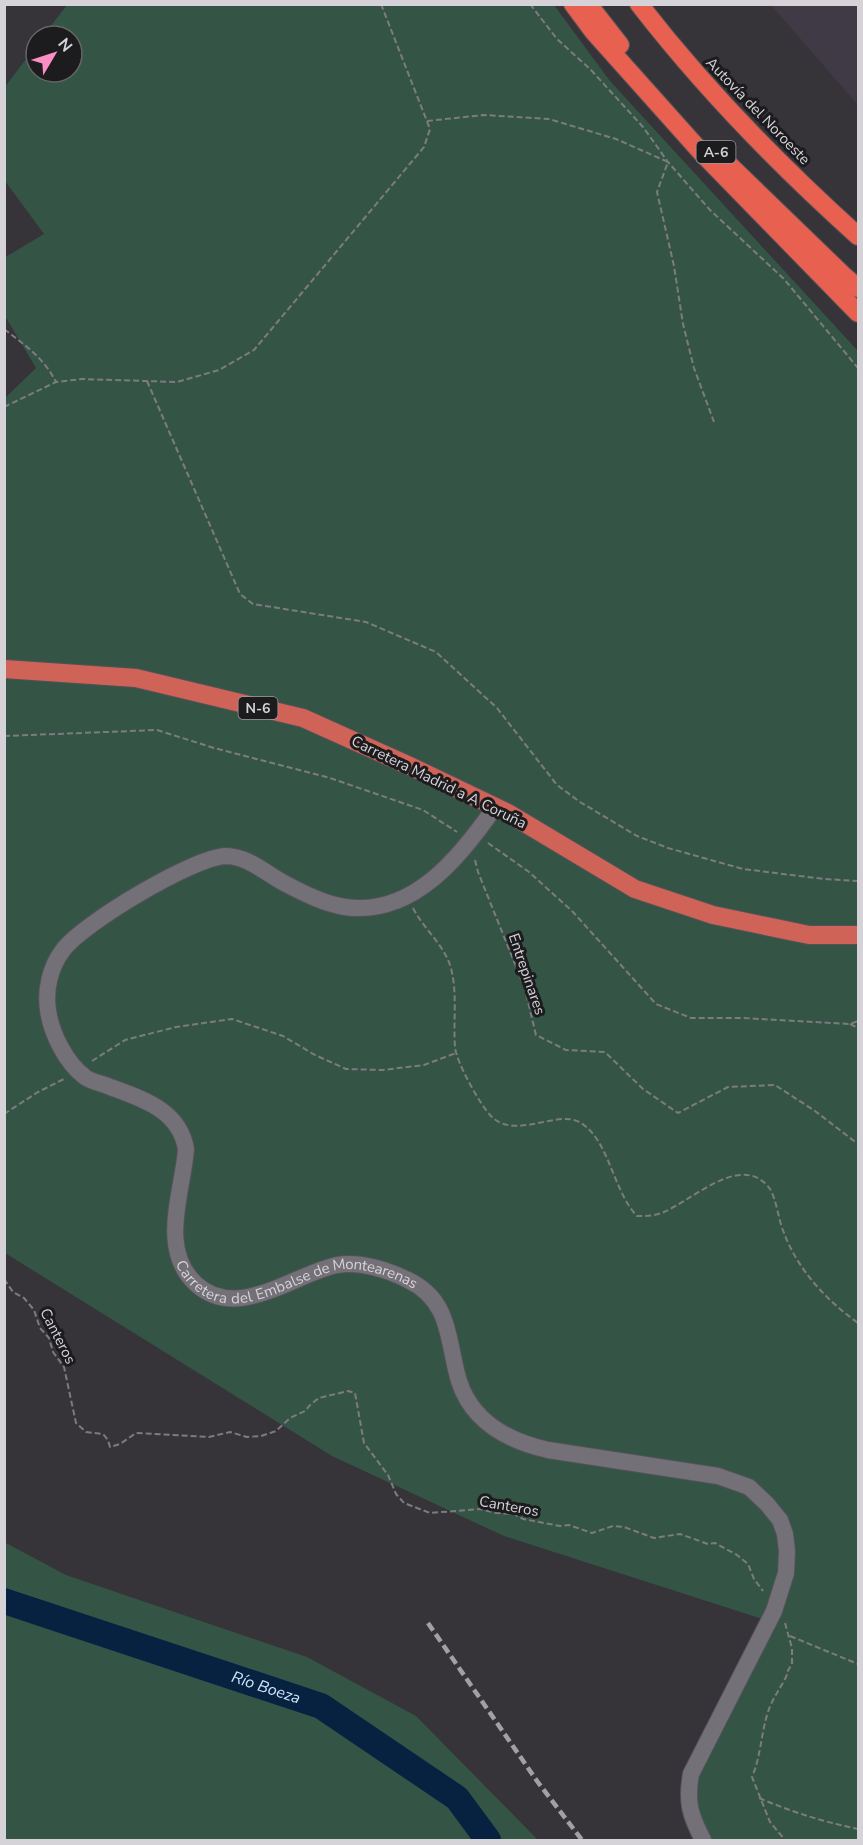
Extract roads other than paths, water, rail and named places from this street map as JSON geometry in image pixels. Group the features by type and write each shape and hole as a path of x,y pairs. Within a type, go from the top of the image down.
{"highway":[{"path":"573,4 592,31 702,153 858,313"},
{"name":"A-6","path":"588,4 638,68 709,145 858,288"},
{"name":"Autovía del Noroeste","path":"639,4 667,40 745,127 858,236"},
{"name":"Carretera Madrid a A Coruña","path":"4,669 136,678 303,718 412,766 495,807 635,889 712,915 809,935 858,935"}],"street":[{"name":"Carretera del Embalse de Montearenas","path":"495,807 473,838 426,886 408,897 373,907 345,907 311,897 270,876 248,861 227,856 205,860 168,878 101,917 62,950 52,970 47,988 48,1011 55,1034 70,1061 86,1078 151,1102 168,1115 179,1128 186,1149 176,1216 177,1252 186,1271 209,1293 225,1298 247,1297 316,1271 340,1265 361,1265 387,1271 409,1280 426,1291 440,1308 465,1395 488,1425 505,1436 524,1445 718,1476 749,1487 780,1520 788,1551 786,1573 776,1606 691,1774 687,1793 688,1805 694,1824 703,1840"}],"waterway":[{"name":"Río Boeza","path":"4,1601 321,1706 457,1798 488,1840"}],"railway":[{"path":"428,1623 537,1781 582,1840"}]}
